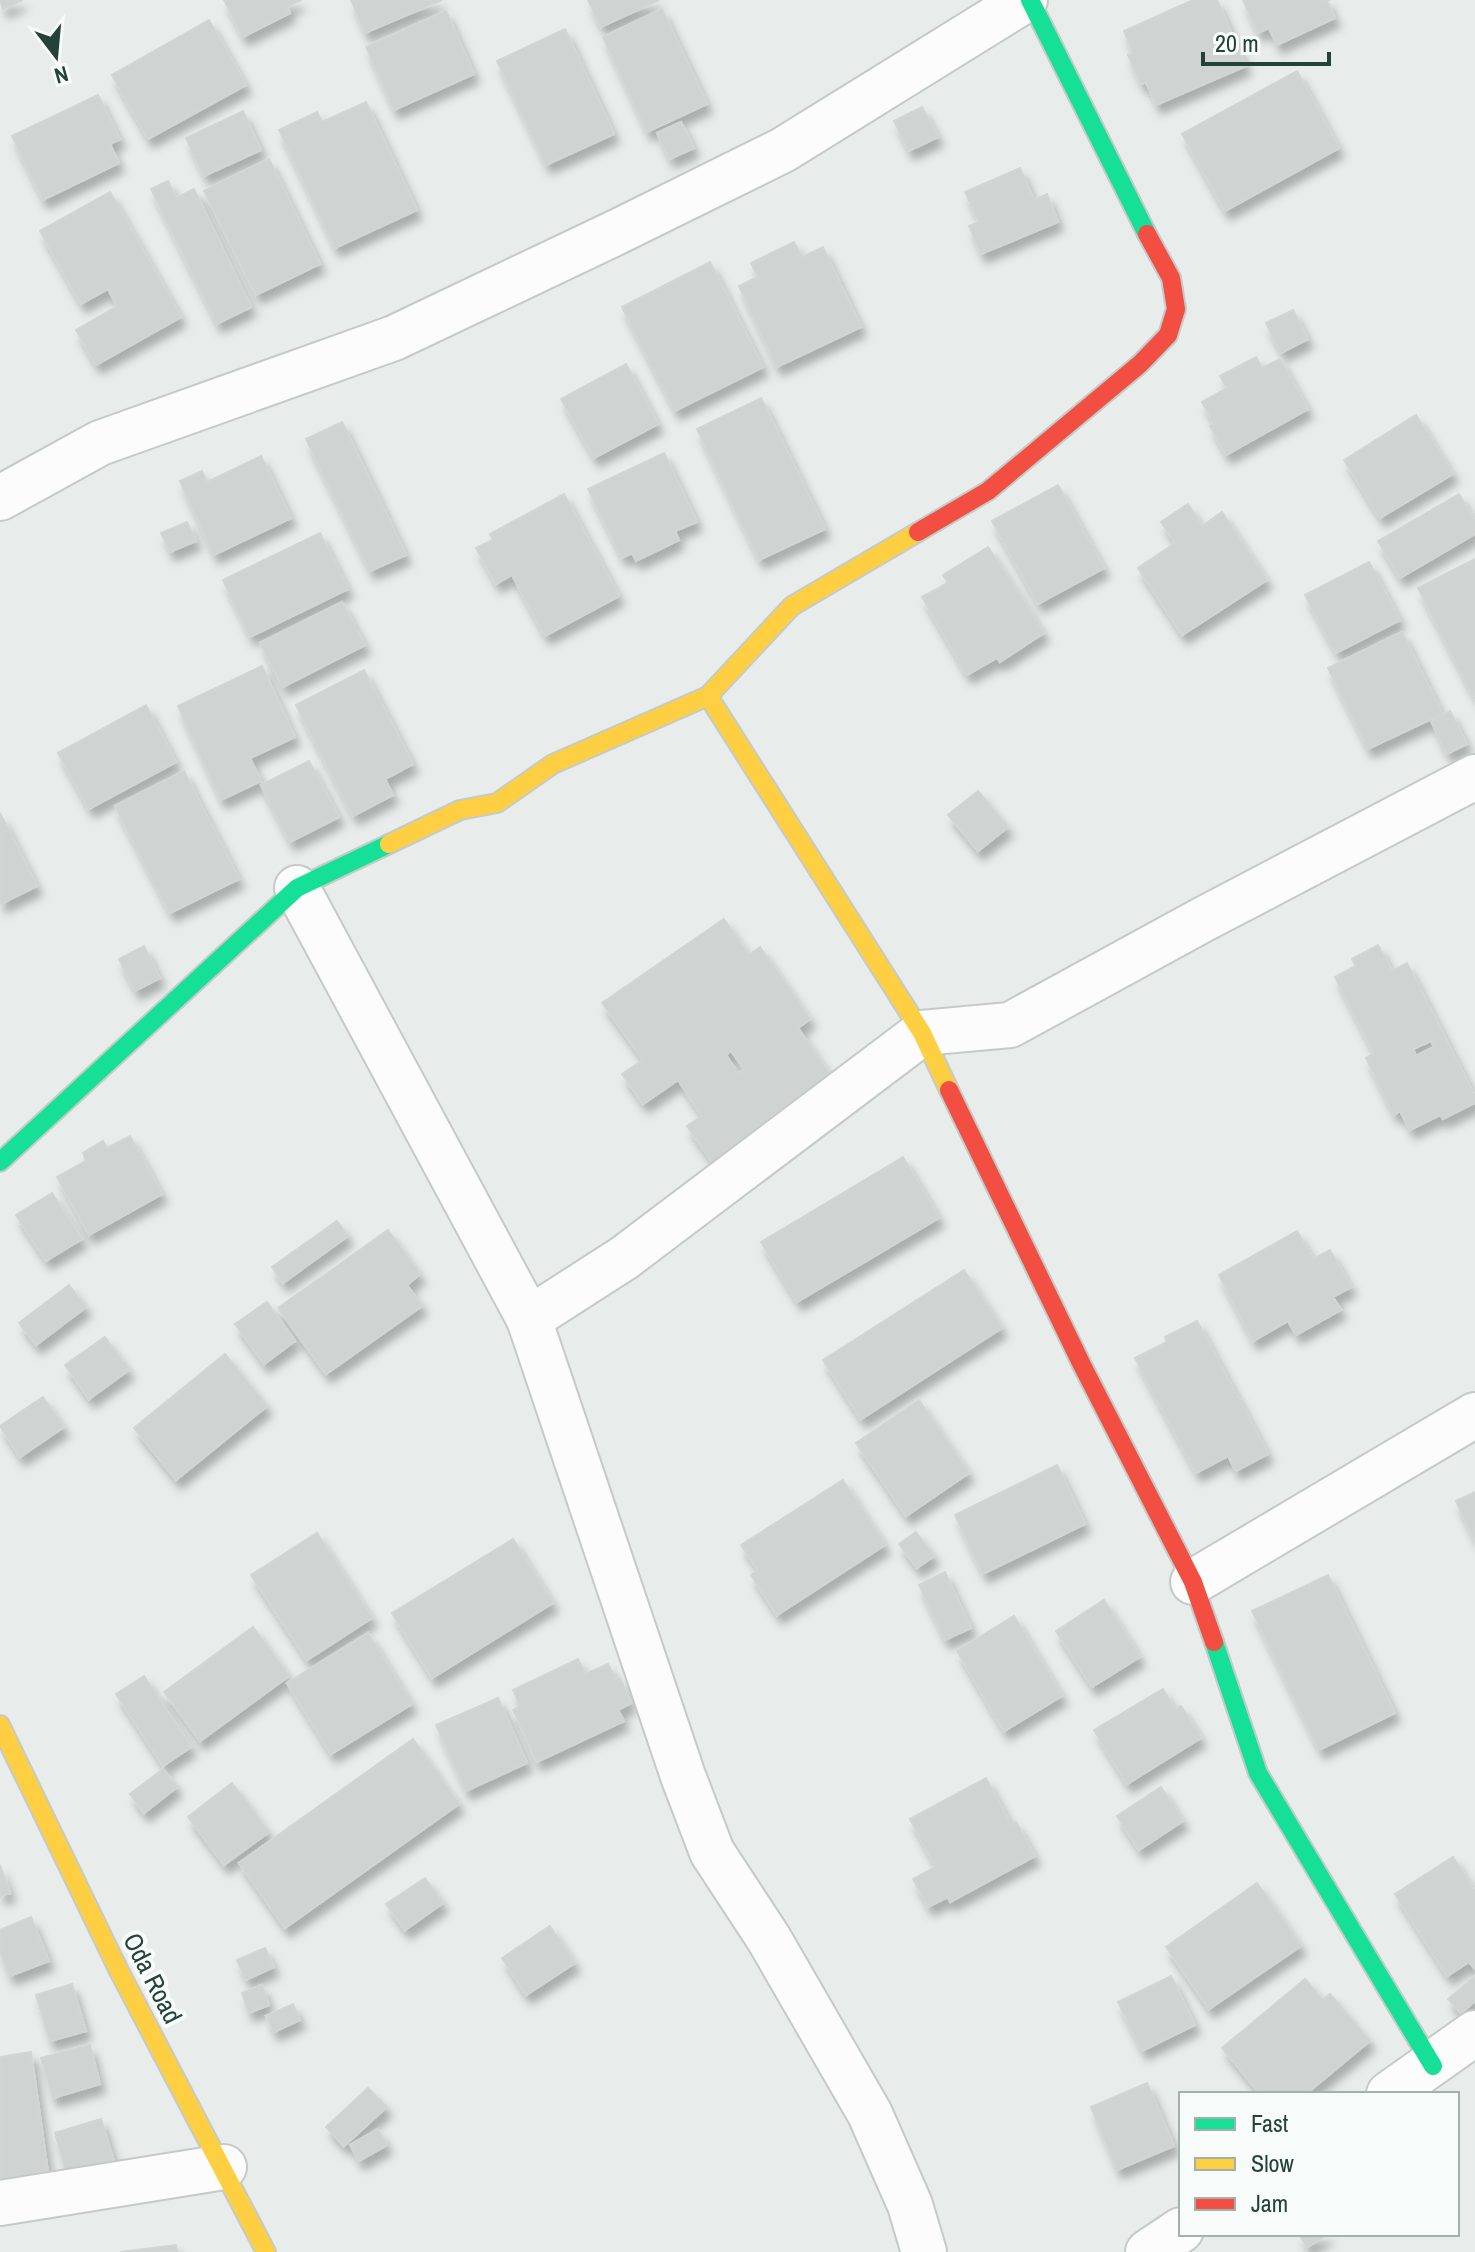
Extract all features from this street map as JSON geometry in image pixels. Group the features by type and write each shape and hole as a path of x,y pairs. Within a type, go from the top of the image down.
{"street":[{"path":"0,498 100,443 394,338 617,232 783,150 1028,0 1171,278 1176,309 1168,335 1140,364 988,491 792,606 708,696 553,764 497,803 460,810 297,888 0,1162"},
{"path":"708,696 922,1033 1082,1365 1193,1582 1258,1773 1433,2066"},
{"path":"529,1319 624,1258 922,1033 1010,1025 1475,777"},
{"path":"297,888 529,1319 683,1776 712,1852 769,1939 870,2114 910,2205 924,2252"},
{"path":"1193,1582 1475,1415"},
{"name":"Oda Road","path":"0,1725 119,1971 266,2252"},
{"path":"1392,2092 1433,2066 1475,2033"},
{"path":"0,2203 224,2167"},
{"path":"1148,2252 1179,2231"}],"building":[{"path":"0,0 23,0 3,9"},
{"path":"224,0 301,0 287,7 290,13 243,37"},
{"path":"351,0 442,0 365,33"},
{"path":"588,0 659,0 601,27"},
{"path":"1193,0 1217,0 1246,66 1156,105 1146,82 1141,84 1128,55 1133,53 1124,31"},
{"path":"1243,0 1330,0 1327,1 1335,18 1277,45 1269,28 1258,33"},
{"path":"662,9 707,104 647,132 603,37"},
{"path":"446,11 474,74 394,110 366,47"},
{"path":"209,20 246,85 148,139 112,75"},
{"path":"565,29 614,134 546,165 497,61"},
{"path":"1297,71 1339,148 1225,211 1182,134"},
{"path":"98,95 120,139 110,144 119,163 43,200 12,136"},
{"path":"366,102 417,210 335,248 279,130 317,112 322,122"},
{"path":"922,107 938,137 909,151 894,121"},
{"path":"243,111 261,150 204,176 186,138"},
{"path":"681,122 694,148 670,159 657,133"},
{"path":"269,159 320,264 256,295 204,191"},
{"path":"1020,168 1034,200 1047,194 1058,222 981,254 969,226 979,222 965,192"},
{"path":"168,181 176,198 194,189 251,307 217,324 151,189"},
{"path":"110,192 181,317 96,365 76,330 117,306 108,289 81,304 40,231"},
{"path":"794,242 802,257 823,247 861,327 777,367 739,286 758,277 751,263"},
{"path":"710,262 763,367 675,411 622,307"},
{"path":"1293,310 1308,339 1281,353 1266,323"},
{"path":"1256,357 1262,368 1280,359 1308,409 1226,455 1210,426 1214,424 1202,402 1227,388 1220,376"},
{"path":"626,364 658,424 594,458 561,399"},
{"path":"761,398 825,529 759,560 697,429"},
{"path":"1416,415 1453,474 1380,518 1344,460"},
{"path":"342,422 406,555 370,571 306,439"},
{"path":"664,453 697,522 675,531 679,540 636,561 632,553 622,558 588,489"},
{"path":"261,456 291,518 214,555 180,481 202,471 207,482"},
{"path":"1058,485 1104,568 1038,604 992,521"},
{"path":"564,494 619,596 545,636 512,575 496,584 476,548 493,540 490,534"},
{"path":"1459,494 1475,522 1475,534 1400,578 1378,541"},
{"path":"1188,504 1202,526 1222,512 1267,580 1182,635 1138,568 1175,543 1161,522"},
{"path":"187,522 196,541 170,552 161,533"},
{"path":"320,533 348,589 250,637 223,580"},
{"path":"988,547 1044,633 1000,662 997,658 967,675 922,597 948,583 943,575"},
{"path":"1475,559 1475,699 1418,588"},
{"path":"1369,562 1400,620 1336,653 1305,595"},
{"path":"342,602 365,645 283,687 260,643"},
{"path":"1402,632 1442,714 1368,749 1328,668"},
{"path":"262,666 295,737 250,758 261,781 221,800 178,706"},
{"path":"364,670 413,764 385,779 393,795 353,816 296,705"},
{"path":"146,705 176,762 89,809 58,753"},
{"path":"1450,711 1467,744 1447,754 1431,721"},
{"path":"309,761 339,817 290,842 261,785"},
{"path":"184,771 239,879 170,913 115,806"},
{"path":"978,791 1008,827 978,851 948,815"},
{"path":"0,813 37,886 1,904 0,902"},
{"path":"724,919 749,955 760,947 810,1019 798,1028 836,1083 715,1166 687,1126 702,1116 678,1080 643,1104 622,1074 643,1060 602,1003","holes":["731,1051 744,1069 738,1073 726,1055"]},
{"path":"1378,945 1392,971 1407,963 1475,1096 1475,1103 1443,1119 1440,1115 1410,1130 1400,1111 1394,1115 1366,1058 1374,1053 1335,977 1356,966 1352,959","holes":["1431,1041 1434,1047 1416,1056 1413,1049"]},
{"path":"144,946 160,978 135,991 119,959"},
{"path":"130,1136 162,1194 89,1235 57,1177 86,1161 83,1153 103,1141 107,1148"},
{"path":"903,1157 939,1218 797,1302 761,1242"},
{"path":"52,1193 82,1239 46,1261 16,1215"},
{"path":"337,1221 348,1236 283,1283 272,1267"},
{"path":"388,1230 420,1274 407,1285 422,1306 326,1374 278,1308"},
{"path":"1297,1231 1313,1259 1330,1250 1351,1287 1333,1297 1341,1310 1296,1335 1288,1321 1253,1341 1219,1275"},
{"path":"964,1270 1002,1328 861,1419 823,1360"},
{"path":"69,1285 86,1307 36,1345 19,1323"},
{"path":"267,1302 295,1341 264,1364 235,1324"},
{"path":"1197,1321 1268,1454 1236,1471 1228,1456 1196,1473 1135,1358 1167,1342 1165,1337"},
{"path":"105,1337 129,1370 89,1399 65,1365"},
{"path":"225,1354 267,1406 176,1480 134,1428"},
{"path":"43,1397 64,1427 20,1457 0,1426"},
{"path":"919,1400 969,1473 906,1516 856,1443"},
{"path":"1057,1465 1085,1524 983,1574 955,1515"},
{"path":"843,1480 885,1545 777,1615 751,1575 758,1570 741,1545"},
{"path":"1475,1492 1475,1541 1456,1501"},
{"path":"916,1532 934,1556 917,1568 899,1544"},
{"path":"317,1533 372,1618 307,1660 251,1575"},
{"path":"513,1539 553,1603 432,1678 392,1613"},
{"path":"945,1572 971,1628 945,1640 919,1585"},
{"path":"1328,1575 1395,1713 1319,1750 1252,1611"},
{"path":"1104,1600 1140,1657 1092,1687 1056,1631"},
{"path":"1014,1616 1062,1696 1004,1731 957,1651"},
{"path":"253,1627 289,1676 200,1741 164,1692"},
{"path":"368,1633 412,1704 331,1754 287,1683"},
{"path":"578,1659 585,1674 608,1664 616,1680 620,1678 631,1703 618,1710 624,1721 537,1762 513,1710 520,1706 513,1690"},
{"path":"144,1676 191,1747 163,1766 116,1694"},
{"path":"1163,1689 1175,1710 1181,1706 1201,1738 1127,1784 1094,1730"},
{"path":"498,1698 527,1763 466,1791 436,1725"},
{"path":"413,1739 459,1804 285,1928 239,1863"},
{"path":"163,1769 177,1787 144,1813 130,1794"},
{"path":"986,1778 1011,1825 1016,1822 1035,1856 950,1902 948,1897 928,1907 913,1879 936,1867 910,1819"},
{"path":"232,1783 269,1832 224,1865 188,1817"},
{"path":"1161,1787 1183,1821 1139,1850 1117,1816"},
{"path":"1453,1857 1475,1891 1475,1969 1469,1962 1447,1976 1395,1894"},
{"path":"0,1865 10,1893 0,1896"},
{"path":"425,1878 443,1903 405,1930 386,1904"},
{"path":"1257,1883 1301,1946 1209,2009 1166,1947"},
{"path":"31,1917 49,1961 10,1976 0,1952 0,1930"},
{"path":"550,1926 575,1963 526,1995 502,1958"},
{"path":"265,1948 274,1967 246,1980 237,1960"},
{"path":"1171,1976 1195,2025 1142,2051 1118,2002"},
{"path":"1475,1976 1475,2001 1461,2013 1448,1999"},
{"path":"1305,1979 1323,2000 1330,1994 1370,2041 1308,2092 1258,2092 1222,2048"},
{"path":"72,1984 86,2031 50,2041 36,1995"},
{"path":"262,1985 269,2005 249,2013 242,1993"},
{"path":"293,2004 300,2020 274,2032 266,2016"},
{"path":"90,2045 100,2084 53,2098 41,2058"},
{"path":"31,2052 49,2179 0,2187 0,2057"},
{"path":"1147,2083 1174,2146 1117,2170 1091,2107"},
{"path":"368,2088 387,2107 344,2146 326,2127"},
{"path":"101,2119 114,2161 67,2175 55,2133"},
{"path":"378,2129 387,2145 359,2161 350,2145"},
{"path":"1300,2236 1325,2236 1307,2247"},
{"path":"176,2245 177,2252 120,2252"}],"traffic: fast":[{"path":"1030,0 1147,234"},
{"path":"0,1162 297,888 389,844"},
{"path":"1214,1642 1258,1773 1433,2066"}],"traffic: slow":[{"path":"389,844 460,810 497,803 553,764 708,696 792,606 918,532"},
{"path":"708,696 922,1033 949,1090"},
{"path":"0,1725 119,1971 266,2252"}],"traffic: jam":[{"path":"918,532 988,491 1140,364 1168,335 1176,309 1171,278 1147,234"},
{"path":"949,1090 1082,1365 1193,1582 1214,1642"}]}
